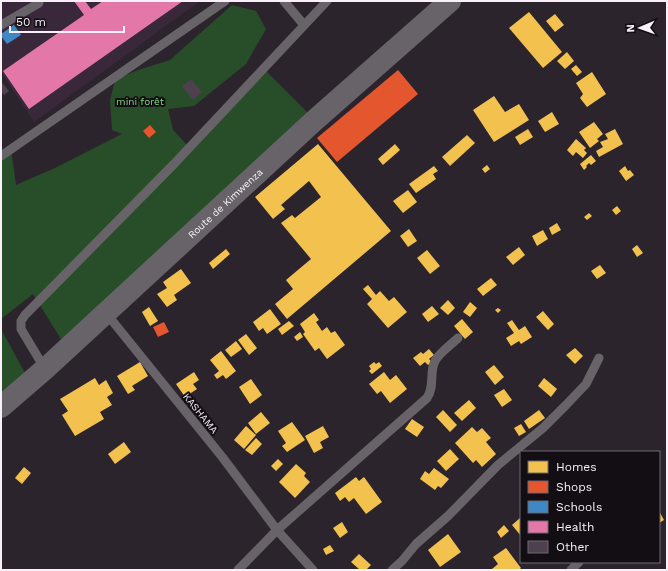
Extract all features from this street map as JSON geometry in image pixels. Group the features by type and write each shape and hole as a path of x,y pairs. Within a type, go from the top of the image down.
{"street":[{"name":"Route de Kimwenza","path":"1,407 106,313 315,120 450,1"}],"lane":[{"path":"1,25 39,3 39,1"},
{"path":"1,156 225,1"},
{"path":"284,1 304,25"},
{"path":"45,368 20,329 21,321 25,315 174,164 327,1"},
{"name":"KASHAMA","path":"106,313 223,458 276,530 313,570"},
{"path":"238,570 276,530 427,398 430,391 436,359 458,338"},
{"path":"392,570 402,561 416,544 448,516 498,465 543,428 566,405 586,384 599,358"}],"shaded area":[{"path":"1,1 200,1 34,122 1,72"}],"green space":[{"name":"mini forêt","path":"232,5 256,11 266,29 246,64 194,106 168,109 173,130 189,147 263,68 315,120 64,344 33,294 1,319 1,156 11,149 16,185 55,168 122,134 112,130 110,101 115,80 138,70 170,60"},
{"path":"1,329 26,375 1,396"}],"building: Homes":[{"path":"529,12 562,52 543,68 509,28"},
{"path":"555,14 564,25 555,32 546,21"},
{"path":"567,52 574,61 565,69 557,61"},
{"path":"576,65 582,72 577,76 571,69"},
{"path":"592,72 606,94 587,107 580,98 583,94 576,83"},
{"path":"494,96 505,112 519,104 529,120 494,142 473,110"},
{"path":"552,112 559,124 545,132 538,121"},
{"path":"594,122 603,134 597,139 599,141 590,148 579,132"},
{"path":"528,129 533,137 520,145 515,137"},
{"path":"615,129 623,144 599,157 596,151 603,147 600,142 608,139 605,134"},
{"path":"467,135 475,143 450,166 442,157"},
{"path":"576,139 586,148 584,150 587,153 583,158 576,152 573,156 567,150"},
{"path":"318,144 391,231 287,319 275,304 293,289 286,280 311,259 281,223 292,215 295,218 321,197 309,181 281,205 285,209 273,219 255,197"},
{"path":"395,144 400,150 383,165 378,159"},
{"path":"591,155 596,161 591,165 589,163 584,170 580,164"},
{"path":"487,165 490,169 485,173 482,169"},
{"path":"434,166 438,171 433,174 436,179 416,193 409,184"},
{"path":"625,166 628,171 630,170 634,175 626,181 619,171"},
{"path":"408,190 417,202 403,213 393,201"},
{"path":"617,206 621,211 616,215 612,210"},
{"path":"589,213 592,216 587,220 584,217"},
{"path":"557,223 561,230 552,235 549,228"},
{"path":"409,229 417,241 408,247 400,236"},
{"path":"543,230 548,239 537,246 532,236"},
{"path":"637,245 643,253 637,257 632,249"},
{"path":"519,247 525,255 513,265 506,257"},
{"path":"226,249 230,254 213,269 209,263"},
{"path":"427,250 440,266 430,274 417,258"},
{"path":"600,265 606,273 597,279 591,271"},
{"path":"181,269 191,283 174,295 177,300 167,307 157,294 167,288 163,282"},
{"path":"491,278 497,285 483,296 477,289"},
{"path":"368,285 376,295 380,291 389,301 394,297 407,312 388,328 367,304 372,299 363,289"},
{"path":"448,300 455,308 448,315 440,308"},
{"path":"470,302 477,308 470,317 463,312"},
{"path":"432,306 439,314 428,322 422,314"},
{"path":"149,307 158,321 150,326 142,312"},
{"path":"498,308 501,310 498,313 495,310"},
{"path":"270,309 281,324 267,334 263,328 259,331 253,322"},
{"path":"543,311 554,324 548,330 536,317"},
{"path":"314,313 319,320 316,322 322,331 327,327 331,333 335,331 345,345 327,359 319,348 315,351 303,334 305,332 300,324"},
{"path":"462,319 473,332 465,339 454,326"},
{"path":"512,320 519,330 525,326 532,337 521,344 519,341 511,346 506,338 514,333 507,323"},
{"path":"289,321 294,326 282,335 278,329"},
{"path":"300,332 303,337 297,341 294,337"},
{"path":"246,334 257,348 249,355 238,340"},
{"path":"236,341 242,349 231,357 225,350"},
{"path":"575,348 583,356 575,364 566,355"},
{"path":"429,349 434,355 429,359 432,362 428,365 425,362 420,366 413,358 421,352 423,354"},
{"path":"221,351 236,371 226,379 223,375 217,379 214,375 219,371 210,360"},
{"path":"140,362 148,376 132,386 135,390 128,394 117,376"},
{"path":"374,362 376,364 379,362 382,366 372,374 369,371 371,369 369,366"},
{"path":"494,365 504,377 495,385 485,372"},
{"path":"194,372 199,380 193,384 197,389 185,397 176,384"},
{"path":"384,372 390,380 396,375 407,389 390,403 381,391 377,394 369,384"},
{"path":"95,378 99,385 106,380 113,393 107,397 112,405 100,412 104,419 75,436 62,415 68,411 60,399"},
{"path":"544,378 557,389 551,397 538,386"},
{"path":"251,379 262,395 250,404 239,387"},
{"path":"504,389 512,400 502,407 494,395"},
{"path":"469,400 476,408 462,421 454,413"},
{"path":"443,410 457,425 450,432 436,417"},
{"path":"539,410 545,418 529,429 524,421"},
{"path":"261,412 270,423 256,434 248,423"},
{"path":"412,419 424,427 417,437 405,429"},
{"path":"292,422 305,440 287,452 282,446 286,443 278,431"},
{"path":"521,424 526,432 519,436 514,428"},
{"path":"246,426 256,435 244,449 234,440"},
{"path":"323,426 329,437 320,442 323,448 314,453 305,436"},
{"path":"472,427 477,432 482,428 491,438 486,442 496,454 482,467 476,460 473,463 455,443"},
{"path":"256,438 262,444 252,455 245,450"},
{"path":"124,442 131,452 115,464 108,454"},
{"path":"450,449 459,459 446,471 437,461"},
{"path":"278,459 283,464 276,471 271,466"},
{"path":"296,464 306,473 304,476 310,482 295,498 279,482"},
{"path":"24,467 31,473 22,484 15,478"},
{"path":"434,468 449,479 441,488 438,486 435,490 420,479 425,471 429,474"},
{"path":"356,477 359,481 364,477 382,502 366,514 354,498 349,502 345,497 340,501 335,493"},
{"path":"660,513 664,520 660,522"},
{"path":"520,518 520,535 512,525"},
{"path":"342,522 348,532 340,538 333,528"},
{"path":"504,525 509,531 501,538 497,532"},
{"path":"448,534 461,552 440,567 428,550"},
{"path":"330,545 334,551 326,555 323,549"},
{"path":"506,548 521,568 519,570 493,570 492,569 498,564 493,557"},
{"path":"359,554 371,565 366,570 360,570 351,562"}],"building: Shops":[{"path":"398,70 418,94 337,162 317,138"},
{"path":"150,125 156,132 149,138 143,131"},
{"path":"164,322 169,332 158,337 153,327"}],"building: Schools":[{"path":"14,25 21,35 7,44 1,34"}],"building: Health":[{"path":"74,1 85,1 91,9 103,1 183,1 29,109 3,71 84,15"}],"building: Other":[{"path":"191,79 202,92 193,100 182,86"},
{"path":"1,81 9,91 4,95 1,92"}]}
